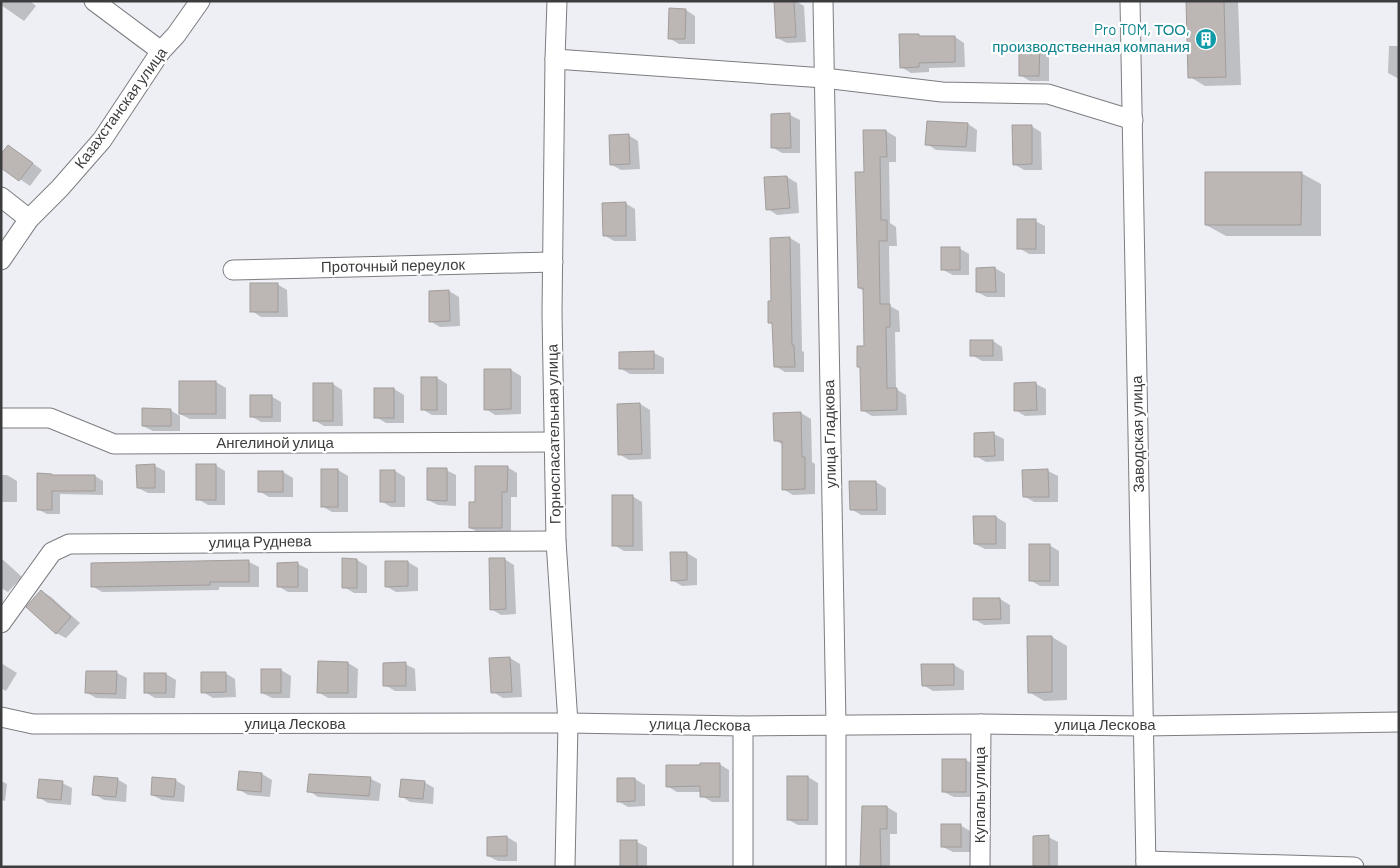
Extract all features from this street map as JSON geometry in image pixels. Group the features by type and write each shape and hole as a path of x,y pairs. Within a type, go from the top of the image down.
{"street":[{"path":"94,1 160,51"},
{"name":"Казахстанская улица","path":"1,260 30,219 102,140 160,51 176,35 200,1"},
{"name":"Горноспасательная улица","path":"557,1 553,262 554,442 556,541 568,723 565,867"},
{"name":"улица Гладкова","path":"823,1 836,725 836,867"},
{"name":"Заводская улица","path":"1130,1 1146,864"},
{"path":"555,59 824,78 942,92 1048,94 1133,120"},
{"path":"1,197 30,219"},
{"name":"Проточный переулок","path":"233,270 553,262"},
{"name":"Ангелиной улица","path":"1,418 50,418 114,444 554,442"},
{"name":"улица Руднева","path":"1,623 52,552 70,544 556,541"},
{"name":"улица Лескова","path":"1,717 33,724 568,723 743,726 981,724 1143,726 1399,722"},
{"name":"Купалы улица","path":"980,867 981,724"},
{"path":"743,726 743,867"},
{"path":"1146,864 1354,867"}],"building":[{"path":"774,1 794,1 796,37 776,38"},
{"name":"Pro TOM, ТОО, производственная компания","path":"1186,1 1224,1 1226,77 1188,78"},
{"path":"669,8 686,9 685,39 668,39"},
{"path":"899,34 955,36 955,62 919,63 919,67 900,68"},
{"path":"1019,43 1040,43 1039,76 1019,76"},
{"path":"790,113 791,148 771,148 771,114"},
{"path":"927,121 968,123 966,147 925,145"},
{"path":"1012,125 1032,125 1032,164 1013,165"},
{"path":"863,130 886,130 887,157 880,157 881,220 887,220 887,241 879,241 880,304 890,304 890,327 886,327 887,388 897,388 897,410 861,411 860,367 857,367 857,346 864,346 863,288 858,288 855,172 864,172"},
{"path":"629,134 630,164 610,165 609,135"},
{"path":"8,145 33,163 19,181 1,168 1,154"},
{"path":"1205,172 1302,172 1301,225 1205,225"},
{"path":"787,176 790,208 766,210 764,177"},
{"path":"626,202 626,236 603,236 602,203"},
{"path":"1017,219 1036,219 1036,249 1017,249"},
{"path":"790,237 792,345 794,345 795,367 774,367 772,323 768,323 768,301 771,301 770,238"},
{"path":"941,247 960,247 960,270 941,270"},
{"path":"995,267 996,292 976,292 976,268"},
{"path":"250,283 278,283 278,312 250,312"},
{"path":"449,290 450,321 429,322 429,291"},
{"path":"970,340 993,340 993,356 970,356"},
{"path":"654,351 654,369 619,369 619,352"},
{"path":"484,369 511,369 511,409 484,410"},
{"path":"421,377 437,377 437,410 421,410"},
{"path":"179,381 216,381 216,414 179,414"},
{"path":"1036,382 1037,410 1014,411 1014,383"},
{"path":"313,383 333,383 333,421 313,421"},
{"path":"374,388 394,388 394,418 374,418"},
{"path":"250,395 272,395 272,417 250,417"},
{"path":"640,403 642,454 618,455 617,404"},
{"path":"142,408 171,409 171,426 142,426"},
{"path":"801,412 802,457 805,457 805,489 782,490 782,441 774,441 773,413"},
{"path":"994,432 995,456 974,457 974,433"},
{"path":"155,464 155,488 137,488 136,465"},
{"path":"196,464 216,464 216,500 196,500"},
{"path":"475,466 508,466 507,492 502,492 502,528 469,528 469,502 475,502"},
{"path":"427,468 447,468 447,501 427,500"},
{"path":"321,469 338,469 338,507 321,507"},
{"path":"1048,469 1049,497 1023,497 1022,470"},
{"path":"380,470 395,470 395,502 380,502"},
{"path":"258,471 283,471 283,492 258,492"},
{"path":"37,473 95,475 95,491 52,491 52,510 37,510"},
{"path":"849,481 876,481 877,510 850,510"},
{"path":"612,495 633,495 633,546 612,546"},
{"path":"973,516 996,516 996,544 974,544"},
{"path":"1029,544 1050,544 1050,581 1029,581"},
{"path":"670,552 687,552 687,580 671,581"},
{"path":"342,558 357,559 357,588 342,588"},
{"path":"489,558 505,558 506,609 490,610"},
{"path":"249,560 249,582 210,582 210,585 91,587 91,563"},
{"path":"385,561 408,561 408,586 385,587"},
{"path":"298,562 298,587 277,587 277,563"},
{"path":"41,590 71,617 56,634 26,607"},
{"path":"973,598 1000,598 1001,619 973,620"},
{"path":"1027,636 1052,636 1052,692 1028,693"},
{"path":"510,657 512,692 491,693 489,658"},
{"path":"318,661 348,662 348,693 317,693"},
{"path":"406,662 406,686 383,686 383,663"},
{"path":"921,664 954,664 954,685 922,686"},
{"path":"261,669 281,669 281,693 261,693"},
{"path":"86,671 117,671 116,694 85,693"},
{"path":"201,672 226,672 226,692 201,693"},
{"path":"144,673 166,673 166,693 144,693"},
{"path":"942,759 966,759 966,792 942,792"},
{"path":"700,763 720,763 720,797 700,797 700,786 666,787 666,765 700,765"},
{"path":"239,771 262,773 261,792 237,790"},
{"path":"309,774 371,777 369,796 307,792"},
{"path":"94,776 118,778 116,797 92,795"},
{"path":"787,776 808,776 808,820 787,820"},
{"path":"152,777 176,779 174,797 151,795"},
{"path":"617,778 635,778 635,801 617,802"},
{"path":"39,779 63,781 61,800 37,798"},
{"path":"401,779 425,781 423,799 399,797"},
{"path":"862,806 887,806 887,829 880,829 881,867 860,867"},
{"path":"941,824 961,824 961,847 941,847"},
{"path":"1049,835 1049,867 1033,866 1033,836"},
{"path":"507,836 507,856 487,856 487,837"},
{"path":"620,840 637,840 637,867 620,867"}],"place":[{"name":"Pro TOM, ТОО, производственная компания","path":"1206,39"}]}
